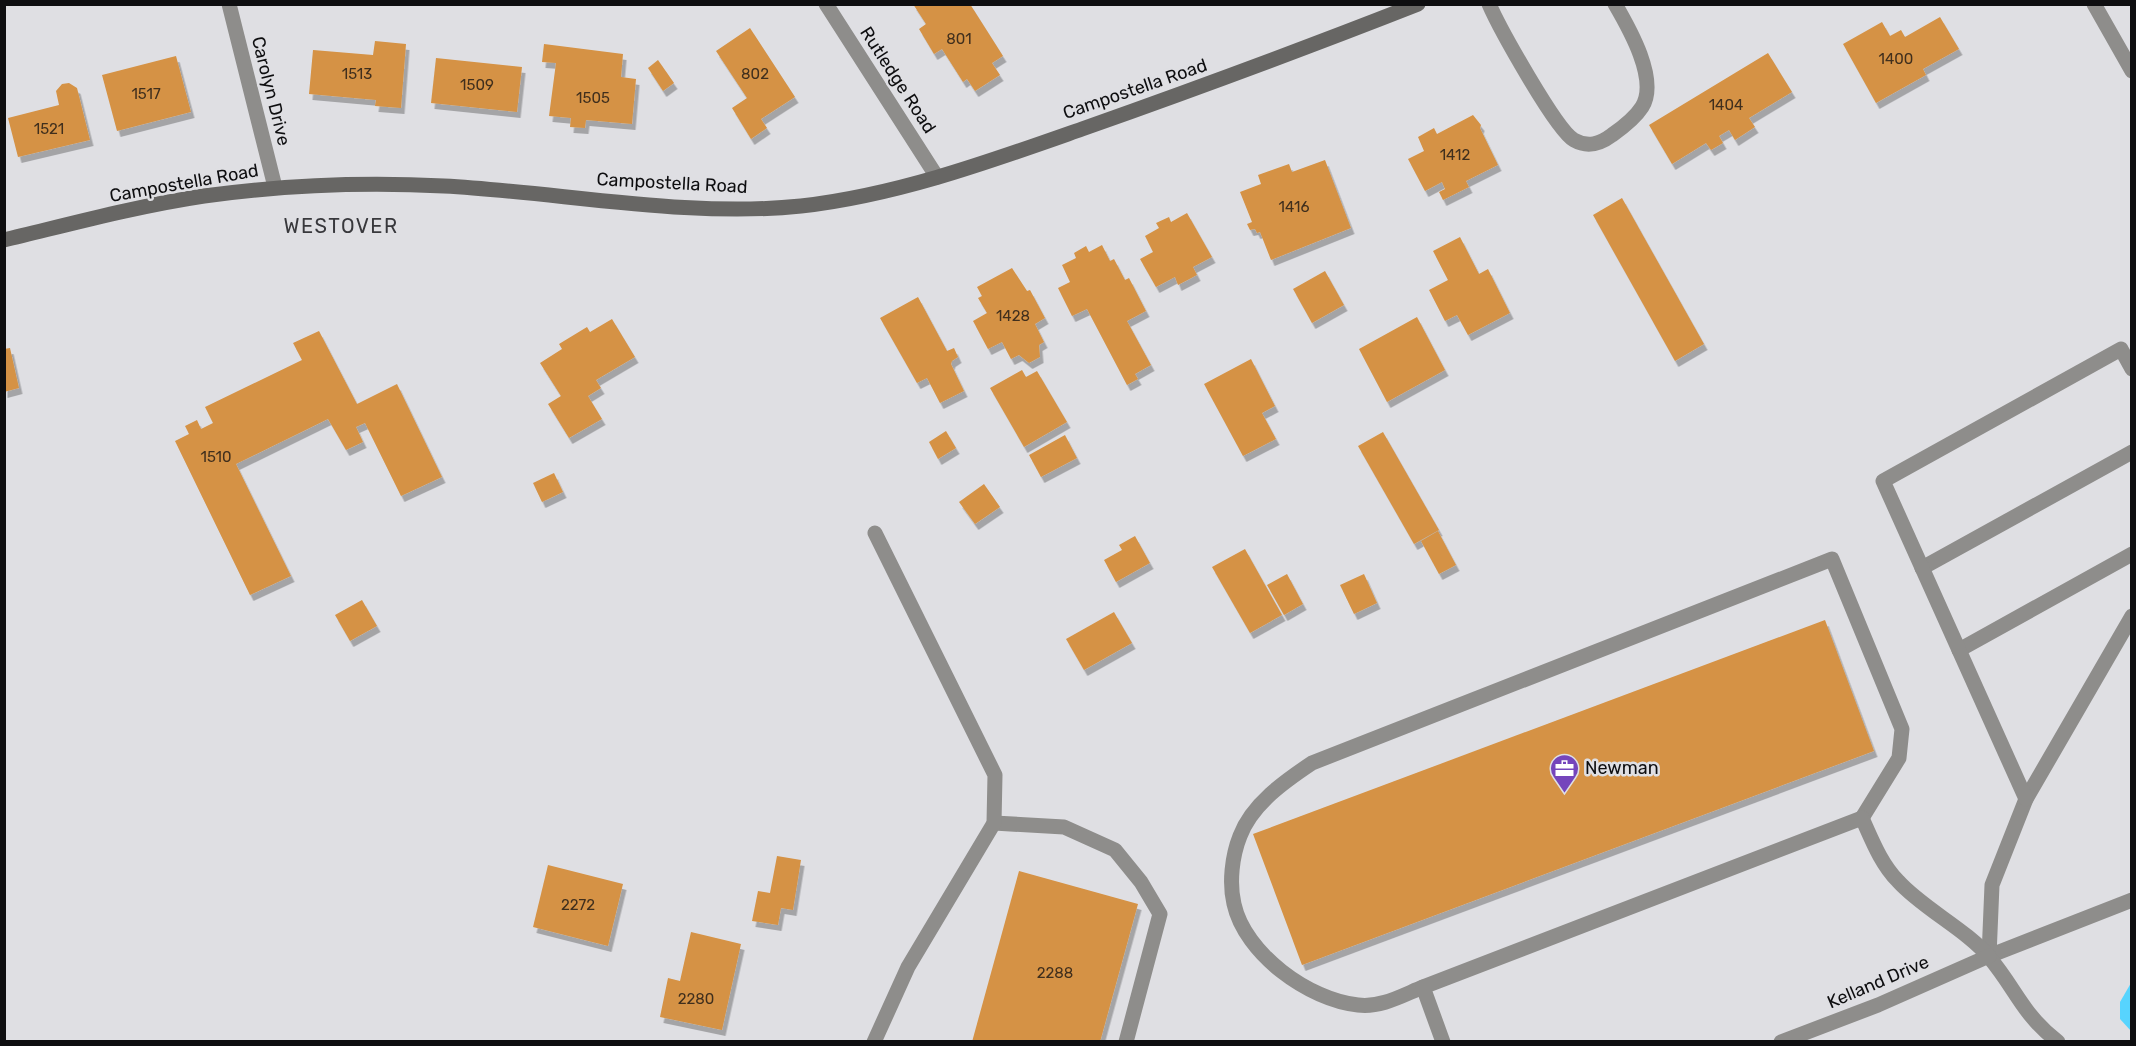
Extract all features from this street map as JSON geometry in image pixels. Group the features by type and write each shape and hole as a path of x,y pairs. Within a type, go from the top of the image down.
{"main road":[{"name":"Campostella Road","path":"4,240 191,198 275,187 343,184 444,186 730,208 798,206 842,200 963,171 1248,70 1418,4"}],"street":[{"name":"Carolyn Drive","path":"230,4 275,187"},
{"name":"Rutledge Road","path":"826,4 937,177"},
{"path":"1489,4 1498,24 1554,117 1573,140 1592,145 1603,142 1622,128 1643,106 1646,82 1643,61 1629,27 1615,4"},
{"path":"2094,4 2132,71"},
{"path":"2026,799 1883,481 2121,349 2132,369"},
{"path":"1922,568 2132,452"},
{"path":"874,533 995,775 994,823 908,967 874,1041"},
{"path":"1959,650 2132,554"},
{"path":"1832,559 1902,729 1899,758 1862,818 1423,987 1382,1004 1371,1005 1359,1005 1315,994 1280,971 1248,935 1234,905 1231,872 1240,836 1252,815 1274,791 1312,763 1832,559"},
{"path":"1989,956 1992,885 2026,799 2132,616"},
{"path":"1862,818 1884,864 1898,882 1989,956 2022,1007 2041,1028 2058,1041"},
{"path":"994,823 1064,827 1115,850 1141,882 1160,914 1126,1041"},
{"name":"Kelland Drive","path":"1781,1041 1878,1005 1989,956 2132,900"},
{"path":"1423,987 1443,1041"}],"water":[{"path":"2131,983 2131,1031 2120,1019 2120,1002"}],"building":[{"path":"913,4 970,4 1003,56 992,63 1000,75 975,91 967,79 963,82 942,49 934,54 919,29 926,24"},
{"path":"1940,17 1959,49 1923,69 1926,75 1876,103 1843,44 1882,22 1890,36 1901,30 1905,37"},
{"path":"750,28 795,97 761,119 767,128 751,139 732,108 747,98 716,51"},
{"path":"375,41 406,44 401,108 375,106 376,100 309,94 313,50 373,55"},
{"path":"544,44 623,54 621,77 636,79 632,124 586,120 585,128 570,127 571,118 549,116 556,63 542,62"},
{"path":"1768,53 1792,92 1749,118 1755,127 1735,140 1729,130 1719,136 1723,143 1711,150 1706,143 1672,164 1649,125"},
{"path":"176,56 191,112 117,131 102,75"},
{"path":"436,58 522,67 517,112 431,103"},
{"path":"658,60 674,83 663,91 648,68"},
{"path":"69,83 77,88 90,140 18,157 8,118 59,105 56,91 62,84"},
{"path":"1473,115 1481,125 1480,128 1498,165 1466,181 1469,187 1443,200 1439,192 1445,189 1442,182 1425,191 1408,159 1424,151 1418,137 1434,128 1437,134"},
{"path":"1325,160 1351,228 1271,260 1260,232 1257,233 1255,229 1250,230 1247,224 1252,222 1240,192 1261,184 1258,175 1289,164 1292,172"},
{"path":"1622,198 1704,344 1675,361 1593,215"},
{"path":"1187,213 1212,257 1193,267 1197,275 1178,285 1175,277 1156,287 1140,259 1153,252 1145,236 1159,228 1156,223 1169,217 1171,222"},
{"path":"1460,237 1479,274 1488,269 1510,313 1468,335 1457,315 1445,321 1429,290 1448,280 1433,251"},
{"path":"1102,245 1110,261 1114,259 1125,280 1129,278 1146,311 1127,321 1151,365 1135,374 1138,379 1127,385 1087,309 1072,316 1058,288 1070,282 1062,265 1076,258 1074,253 1086,246 1089,252"},
{"path":"1012,268 1027,291 1030,290 1045,318 1035,324 1044,342 1039,345 1040,357 1029,363 1019,355 1011,359 1002,342 988,349 973,321 987,313 978,298 982,296 977,287"},
{"path":"1325,271 1344,305 1312,323 1293,289"},
{"path":"918,297 947,351 954,348 958,357 951,364 964,391 940,403 927,378 917,383 880,318"},
{"path":"1417,317 1445,370 1387,402 1359,349"},
{"path":"612,319 635,357 596,380 601,388 588,396 602,419 569,438 548,404 561,396 540,363 562,349 559,344 587,327 590,332"},
{"path":"319,331 357,404 397,384 442,477 401,496 365,423 356,427 363,442 346,450 328,419 236,464 291,576 250,595 175,441 189,434 185,426 197,420 201,429 213,423 205,407 302,360 293,343"},
{"path":"10,348 19,388 4,392 4,349"},
{"path":"1251,359 1275,406 1262,413 1276,439 1243,456 1204,384"},
{"path":"1022,370 1026,377 1037,371 1067,422 1024,447 990,388"},
{"path":"946,431 956,448 938,459 929,442"},
{"path":"1383,432 1439,530 1414,544 1358,446"},
{"path":"1065,435 1077,458 1041,477 1029,455"},
{"path":"554,473 563,492 542,502 533,483"},
{"path":"984,484 1000,507 975,524 959,502"},
{"path":"1438,531 1456,565 1439,574 1421,541"},
{"path":"1135,536 1150,563 1116,582 1104,560 1122,550 1119,545"},
{"path":"1245,549 1282,615 1250,633 1212,567"},
{"path":"1287,574 1303,604 1284,615 1267,585"},
{"path":"1364,574 1377,603 1354,614 1340,585"},
{"path":"362,600 377,626 350,641 335,615"},
{"path":"1114,612 1132,643 1084,670 1066,639"},
{"name":"Newman","path":"1825,620 1874,751 1302,965 1253,834"},
{"path":"777,856 801,860 793,910 781,908 778,925 752,921 758,891 770,893"},
{"path":"548,865 623,884 608,946 533,927"},
{"path":"1019,871 1138,904 1100,1042 972,1042"},
{"path":"691,932 741,944 722,1030 660,1017 668,978 680,981"}],"place":[{"name":"Newman","path":"1564,794"}],"district":[{"name":"WESTOVER","path":"341,226"}]}
